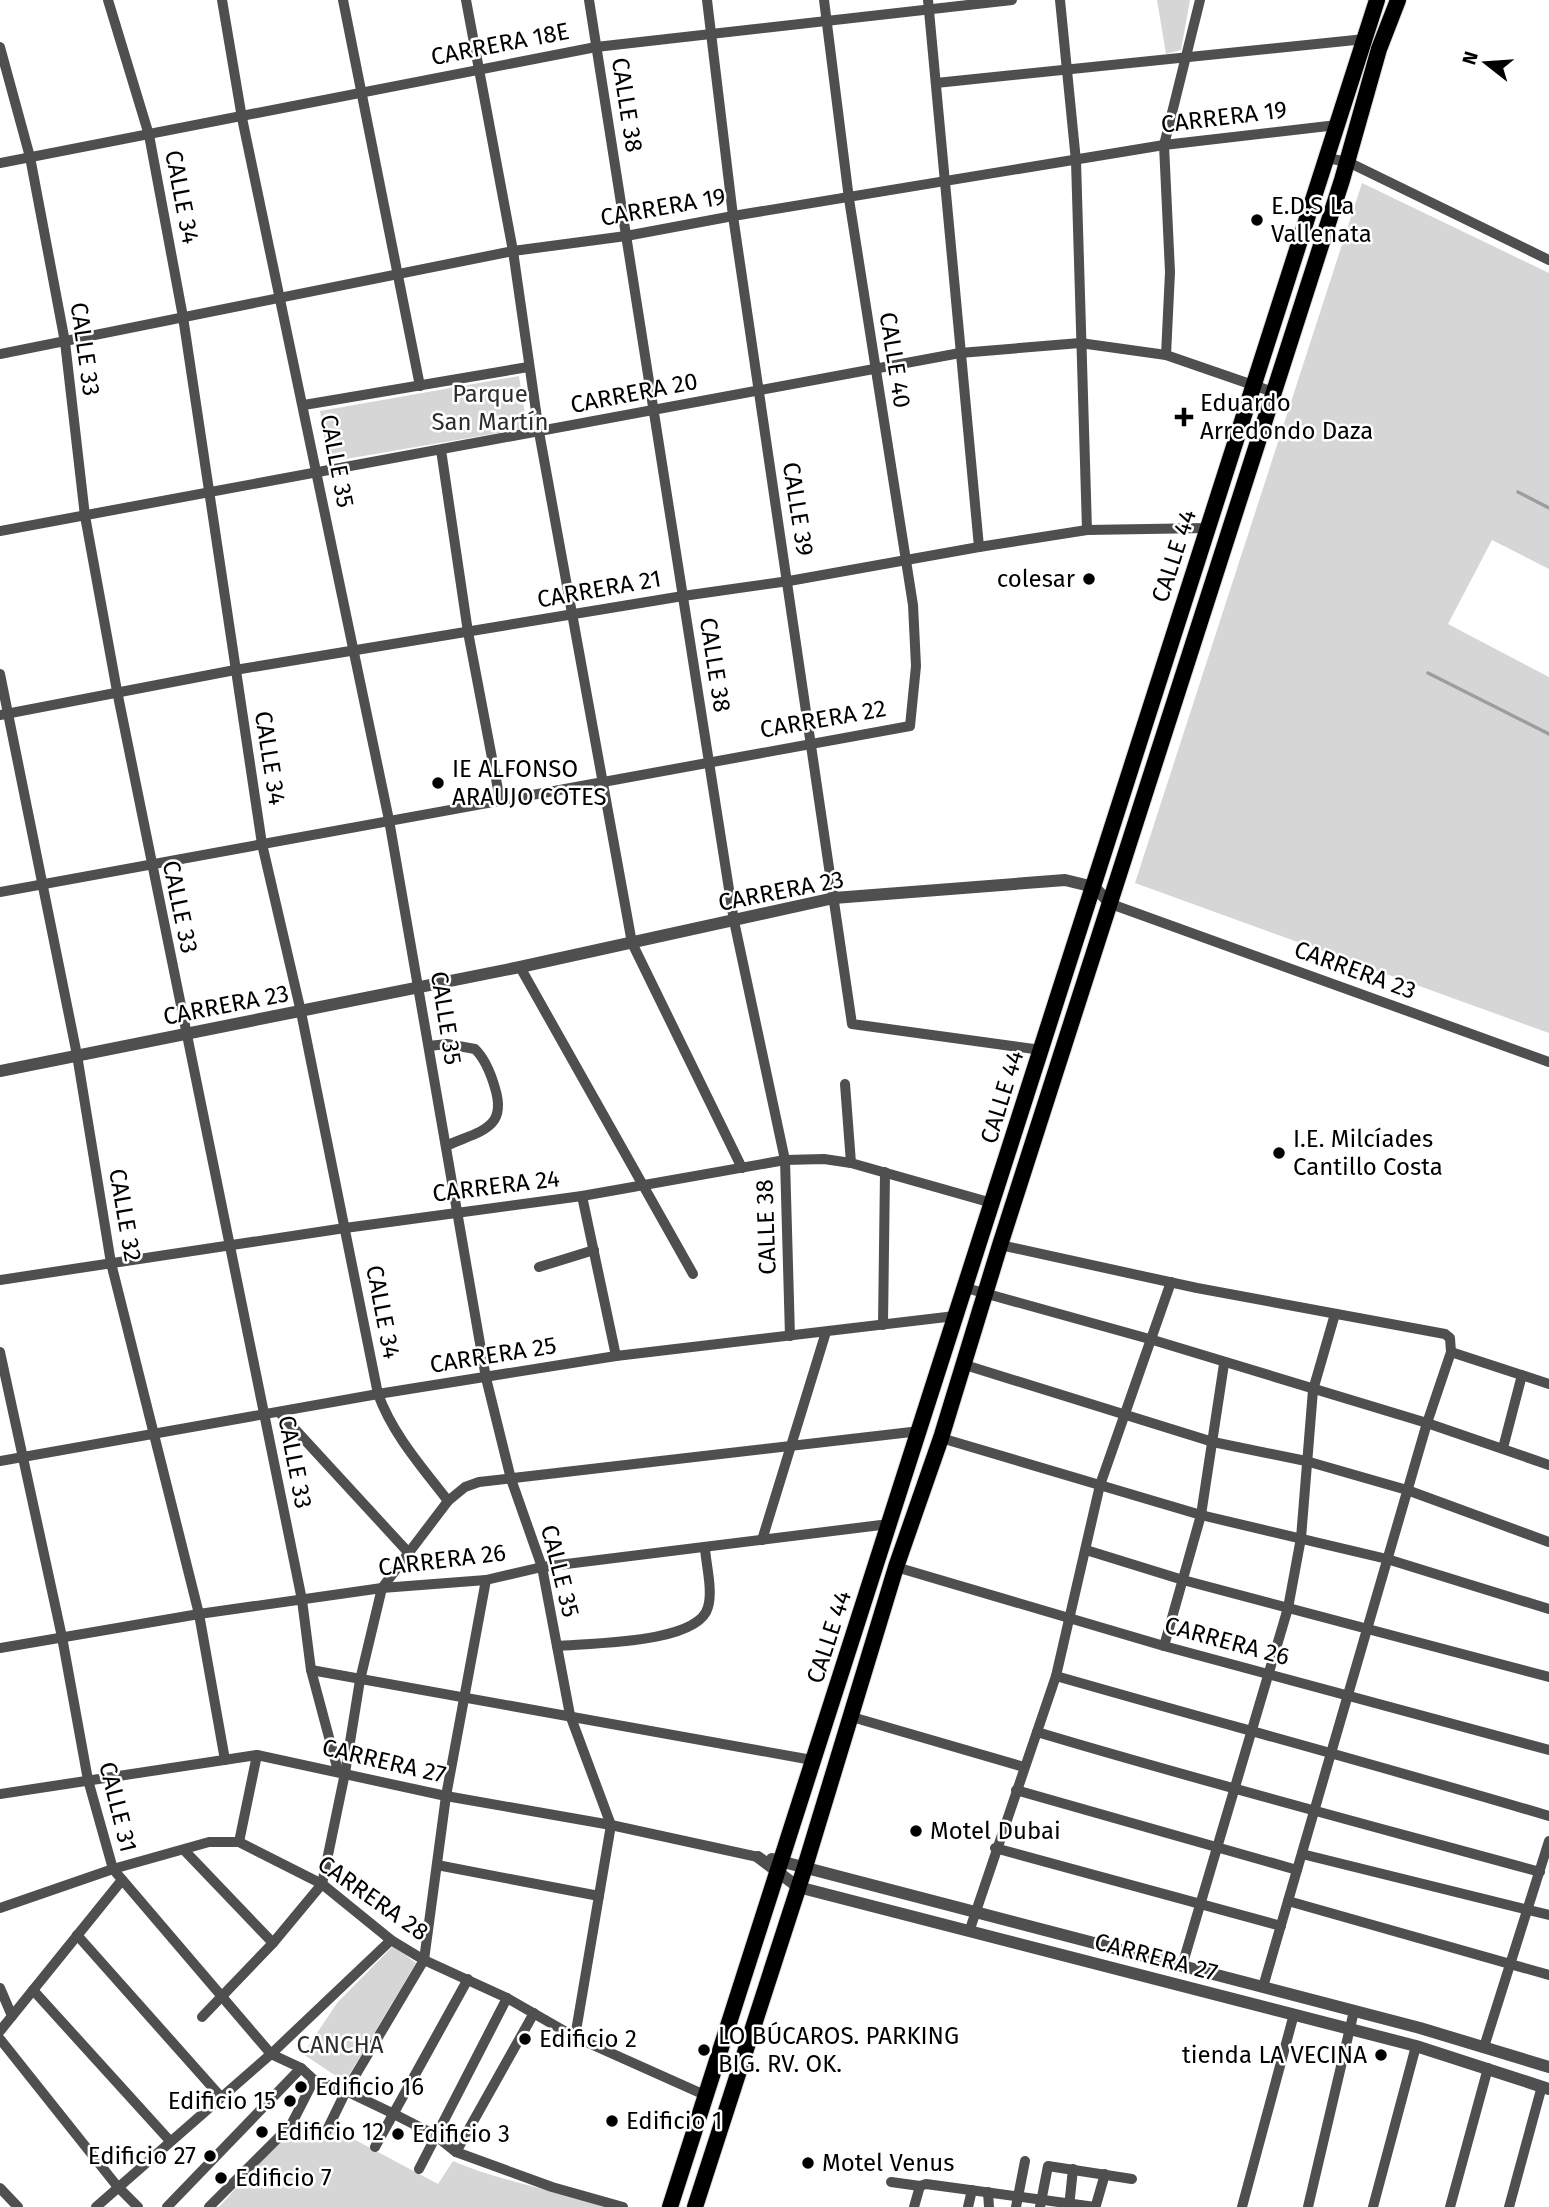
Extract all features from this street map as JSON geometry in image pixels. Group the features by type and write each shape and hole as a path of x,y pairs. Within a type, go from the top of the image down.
{"main road":[{"name":"CALLE 44","path":"670,2207 707,2096 777,1865 920,1431 1094,887 1136,747 1377,0"},
{"name":"CALLE 44","path":"695,2207 804,1870 896,1567 941,1438 962,1364 1348,162 1379,49 1398,0"}],"street":[{"name":"CALLE 34","path":"108,0 149,135 183,317 262,844 301,1012 378,1394 386,1416 398,1435 448,1501"},
{"name":"CALLE 35","path":"222,0 242,118 389,820 486,1378 511,1479 542,1567 570,1715 611,1825"},
{"path":"343,0 420,386"},
{"path":"466,0 513,251 539,432 632,943 742,1168"},
{"name":"CALLE 38","path":"589,0 734,921 785,1160 790,1336"},
{"name":"CALLE 39","path":"707,0 733,216 789,581 852,1024 1041,1050"},
{"name":"CALLE 40","path":"824,0 874,369 913,605 916,666 910,726"},
{"name":"CARRERA 18E","path":"0,163 596,47 826,22 928,4 1012,0"},
{"path":"1060,0 1076,161 1087,530"},
{"path":"1166,355 1170,272 1164,145 1200,0"},
{"path":"928,4 979,547"},
{"path":"936,83 1066,72 1187,56 1364,39"},
{"name":"CALLE 33","path":"0,47 30,157 65,342 86,516 150,865 302,1600 311,1670 342,1772 322,1884"},
{"name":"CARRERA 19","path":"0,354 513,251 626,236 1164,145 1337,125"},
{"path":"1326,158 1348,162 1549,260"},
{"name":"CARRERA 20","path":"0,531 960,354 1080,343 1166,355 1273,392"},
{"path":"304,405 528,367"},
{"path":"441,450 468,632 500,800"},
{"name":"CARRERA 21","path":"3,715 235,670 906,562 1087,530 1207,528"},
{"name":"CALLE 32","path":"0,674 3,715 43,885 77,1055 111,1263 157,1435 199,1614 225,1760"},
{"name":"CARRERA 22","path":"0,892 910,726"},
{"name":"CARRERA 23","path":"0,1071 520,967 834,898 1065,880 1094,887 1111,904 1549,1062"},
{"path":"520,967 693,1274"},
{"path":"429,1046 447,1044 475,1049 491,1072 500,1103 499,1115 494,1123 446,1146"},
{"path":"845,1084 851,1163"},
{"name":"CARRERA 24","path":"0,1280 345,1228 582,1196 785,1160 824,1158 851,1163 992,1203"},
{"path":"883,1325 885,1172"},
{"path":"582,1196 616,1356"},
{"path":"1000,1245 1197,1288 1450,1338 1451,1348 1407,1490 1263,1987"},
{"path":"539,1267 594,1250"},
{"path":"970,1929 995,1848 1056,1676 1100,1485 1123,1415 1153,1340 1171,1282"},
{"path":"966,1288 1153,1340 1224,1364 1427,1423 1549,1465"},
{"path":"1182,1966 1288,1608 1301,1538 1313,1390 1335,1314"},
{"name":"CARRERA 25","path":"0,1461 378,1394 616,1356 955,1317"},
{"path":"762,1540 826,1332"},
{"path":"1451,1348 1549,1384"},
{"name":"CALLE 31","path":"0,1352 62,1637 88,1780 113,1869 271,2054 301,2068 314,2080 346,2091 435,2135 456,2152 552,2187 624,2207"},
{"path":"962,1364 1213,1442 1306,1461 1407,1490 1549,1542"},
{"path":"1164,1646 1201,1515 1224,1364"},
{"path":"1503,1448 1522,1375"},
{"path":"280,1413 407,1551"},
{"path":"342,1772 382,1588 407,1551 448,1501 465,1487 479,1482 920,1431"},
{"path":"941,1438 1201,1515 1387,1559 1549,1609"},
{"name":"CARRERA 26","path":"0,1648 199,1614 382,1588 486,1580 542,1567 889,1524"},
{"path":"557,1646 657,1637 700,1620 709,1605 705,1548"},
{"path":"1086,1550 1183,1580 1549,1677"},
{"name":"CARRERA 26","path":"896,1567 1164,1646 1549,1750"},
{"path":"327,2130 346,2091 424,1959 446,1796 486,1580"},
{"path":"311,1670 360,1681 464,1696 813,1760"},
{"path":"1056,1676 1250,1732 1331,1751 1549,1816"},
{"path":"852,1717 1024,1768"},
{"path":"1037,1732 1233,1791 1314,1809 1540,1872"},
{"path":"239,1842 257,1755"},
{"name":"CARRERA 27","path":"0,1794 257,1755 446,1796 611,1825 758,1857 777,1865 1354,2011 1549,2067"},
{"path":"1016,1790 1297,1870"},
{"path":"575,2037 611,1825"},
{"path":"1484,2048 1549,1841"},
{"name":"CARRERA 28","path":"0,1908 113,1869 209,1842 239,1842 322,1884 391,1940 424,1959 507,1998 575,2037 707,2096"},
{"path":"995,1848 1281,1926"},
{"path":"184,1850 273,1943"},
{"path":"1302,1854 1420,1886 1529,1908 1549,1915"},
{"path":"437,1865 599,1896"},
{"name":"CARRERA 27","path":"777,1865 798,1887 970,1929 1416,2046 1546,2087"},
{"path":"0,2031 122,1880"},
{"path":"202,2017 273,1943 322,1884"},
{"path":"1288,1901 1549,1975"},
{"path":"77,1935 221,2097"},
{"path":"96,2207 271,2054 391,1940"},
{"path":"374,2147 468,1979"},
{"path":"0,1988 12,2017"},
{"path":"33,1990 170,2141"},
{"path":"418,2169 507,1998"},
{"path":"1308,2207 1354,2011"},
{"path":"456,2152 534,2013"},
{"path":"1242,2207 1294,2014"},
{"path":"0,2039 117,2186 138,2207"},
{"path":"1373,2207 1416,2046"},
{"path":"167,2207 301,2068"},
{"path":"1451,2207 1488,2068"},
{"path":"209,2207 291,2125 314,2080"},
{"path":"1509,2207 1546,2087"},
{"path":"1017,2201 1025,2161"},
{"path":"1041,2203 1048,2166 1132,2179"},
{"path":"1069,2205 1073,2169"},
{"path":"891,2182 988,2192 1017,2201 1095,2206 1105,2174"},
{"path":"914,2207 920,2186"},
{"path":"0,2188 18,2207"},
{"path":"968,2207 972,2190"},
{"path":"988,2192 989,2207"}],"green space":[{"path":"1157,0 1190,0 1181,50 1166,54"},
{"path":"1362,183 1549,273 1549,569 1492,540 1448,624 1549,677 1549,1033 1135,883"},
{"name":"Parque San Martín","path":"519,376 527,428 328,462 320,411"},
{"name":"CANCHA","path":"393,1946 416,1963 345,2082 303,2054 337,2003"},
{"path":"298,2120 326,2134 331,2127 438,2184 453,2161 490,2175 604,2207 219,2207"}],"waterway":[{"path":"1518,492 1549,508"},
{"path":"1428,673 1549,734"}],"place":[{"name":"E.D.S La Vallenata","path":"1257,220"},
{"name":"Eduardo Arredondo Daza","path":"1184,417"},
{"name":"colesar","path":"1089,579"},
{"name":"IE ALFONSO ARAUJO COTES","path":"438,783"},
{"name":"I.E. Milcíades Cantillo Costa","path":"1279,1153"},
{"name":"Motel Dubai","path":"916,1831"},
{"name":"Edificio 2","path":"525,2039"},
{"name":"LO BÚCAROS. PARKING BIG. RV. OK.","path":"704,2050"},
{"name":"tienda LA VECINA","path":"1381,2055"},
{"name":"Edificio 16","path":"301,2087"},
{"name":"Edificio 15","path":"290,2101"},
{"name":"Edificio 1","path":"612,2121"},
{"name":"Edificio 12","path":"262,2132"},
{"name":"Edificio 3","path":"398,2134"},
{"name":"Edificio 27","path":"210,2156"},
{"name":"Motel Venus","path":"808,2163"},
{"name":"Edificio 7","path":"221,2178"}]}
